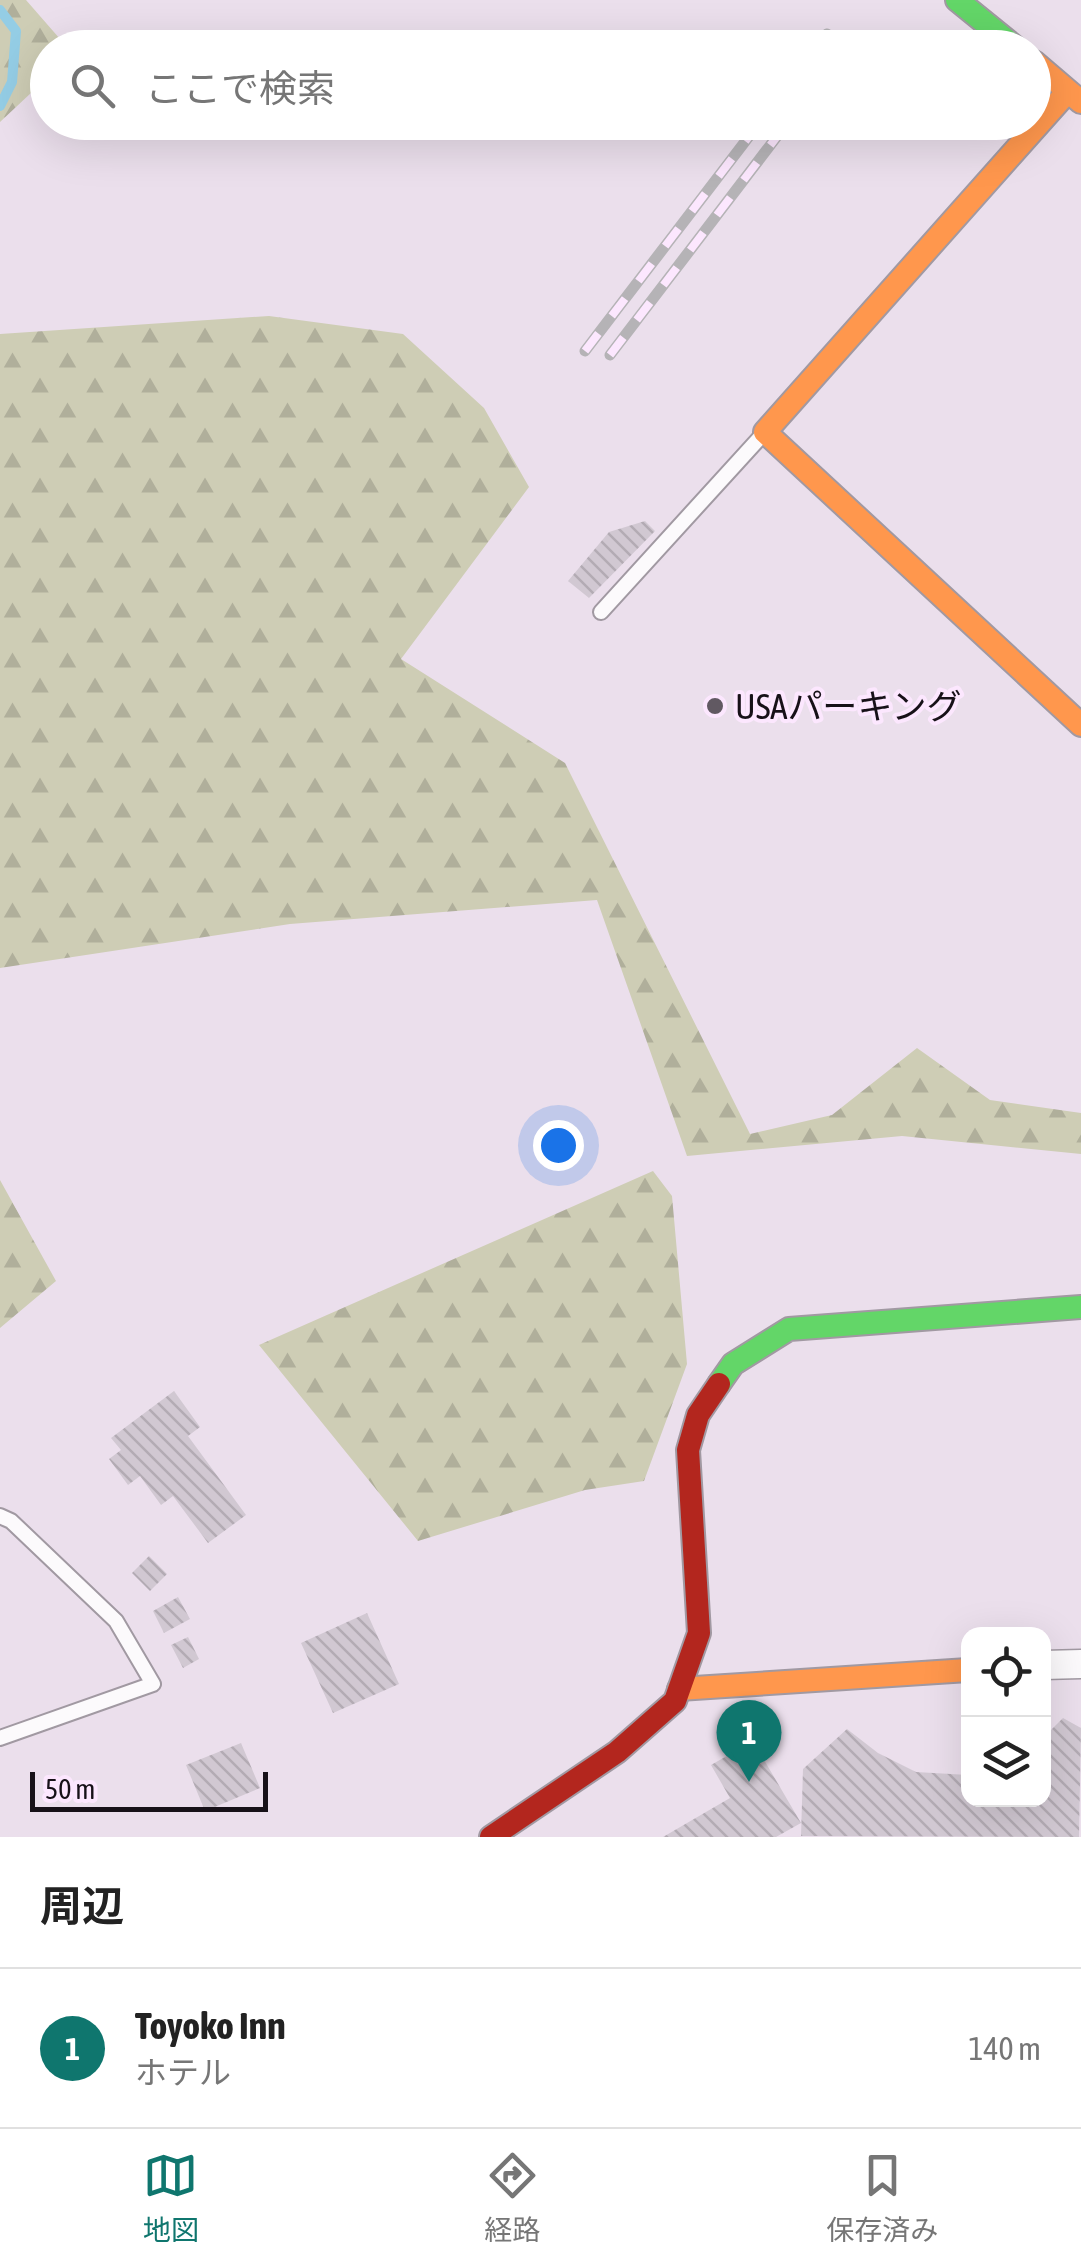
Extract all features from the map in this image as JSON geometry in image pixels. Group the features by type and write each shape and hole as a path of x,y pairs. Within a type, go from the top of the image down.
{"street":[{"path":"957,0 994,30"},
{"path":"1051,76 1074,96 1051,121"},
{"path":"1034,140 765,432 1081,725"},
{"path":"492,1837 617,1752 676,1701 698,1633 688,1450 698,1415 733,1364 788,1329 1081,1307"},
{"path":"1051,1665 1081,1664"},
{"path":"679,1689 961,1670"}],"lane":[{"path":"601,612 765,432"},
{"path":"0,1516 11,1520 116,1621 152,1684 0,1738"}],"green space":[{"path":"0,0 26,0 52,30 30,30 30,94 0,122"},
{"path":"269,316 403,334 484,408 529,487 401,659 565,763 750,1134 832,1115 917,1048 990,1100 1081,1113 1081,1154 902,1136 687,1156 597,900 290,924 0,968 0,334"},
{"path":"653,1171 672,1196 687,1364 644,1481 585,1490 418,1541 259,1345"},
{"path":"0,1180 56,1281 0,1328"}],"building":[{"path":"645,521 655,531 589,598 568,581 609,532"},
{"path":"174,1391 200,1427 188,1436 246,1515 208,1543 173,1496 161,1505 140,1476 128,1485 109,1459 121,1450 111,1438"},
{"path":"149,1556 167,1574 150,1591 132,1573"},
{"path":"178,1597 190,1619 164,1633 153,1611"},
{"path":"367,1613 399,1684 333,1713 301,1643"},
{"path":"188,1637 199,1659 183,1668 171,1645"},
{"path":"1063,1718 1081,1728 1079,1837 801,1836 803,1769 847,1729 878,1753 916,1772 961,1775 961,1807 1051,1807 1051,1730"},
{"path":"753,1741 801,1823 776,1837 663,1837 730,1798 711,1765"},
{"path":"241,1743 260,1788 205,1811 186,1765"}],"waterway":[{"path":"0,10 16,31 12,82 0,106"}],"railway":[{"path":"585,351 746,140"},
{"path":"610,355 774,140"}],"traffic: fast":[{"path":"957,0 994,30"},
{"path":"719,1384 733,1364 789,1329 1081,1307"}],"traffic: slow":[{"path":"1051,76 1081,102"},
{"path":"1051,110 1068,91"},
{"path":"1024,140 765,432 1081,725"},
{"path":"679,1689 961,1670"}],"traffic: jam":[{"path":"491,1837 617,1752 675,1701 699,1633 688,1450 698,1415 719,1384"}],"place":[{"name":"USAパーキング","path":"715,706"},
{"name":"Toyoko Inn","path":"749,1782"}]}
